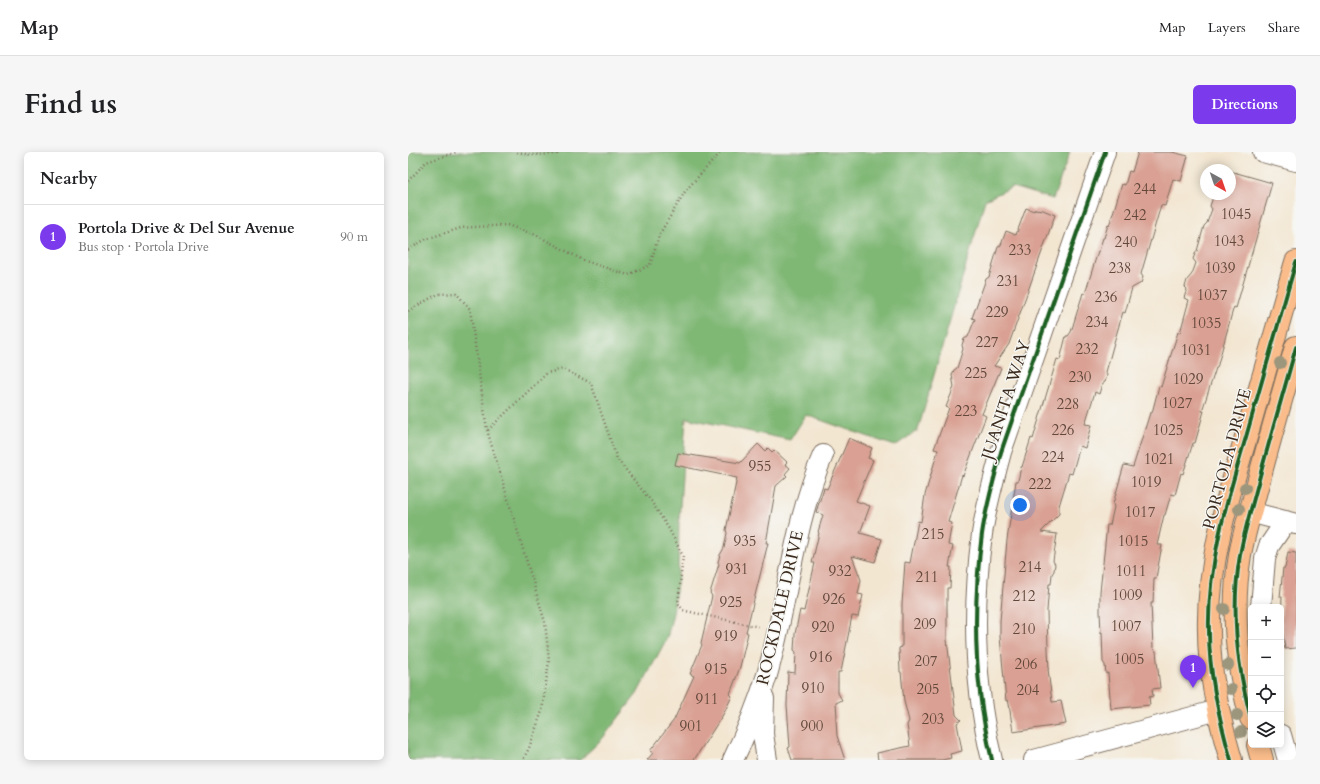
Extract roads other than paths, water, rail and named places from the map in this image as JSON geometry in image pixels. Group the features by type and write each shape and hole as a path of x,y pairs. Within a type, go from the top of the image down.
{"main road":[{"name":"PORTOLA DRIVE","path":"1231,760 1218,710 1212,672 1209,632 1210,596 1215,552 1226,506 1296,262"},
{"path":"1250,712 1242,677 1238,643 1237,597 1240,556 1250,512 1296,347"},
{"path":"1259,748 1262,760"}],"street":[{"name":"JUANITA WAY","path":"992,760 981,706 976,636 978,568 982,533 990,492 1003,446 1105,152"},
{"path":"1263,152 1296,161"},
{"name":"ROCKDALE DRIVE","path":"733,760 745,734 767,676 804,508 823,455"},
{"path":"1250,512 1291,523 1269,546 1265,559 1261,604"},
{"path":"767,676 763,712 763,734 767,760"},
{"path":"1034,760 1218,710"},
{"path":"1284,746 1288,760"}],"place":[{"name":"Portola Drive & Del Sur Avenue","path":"1193,688"}]}
